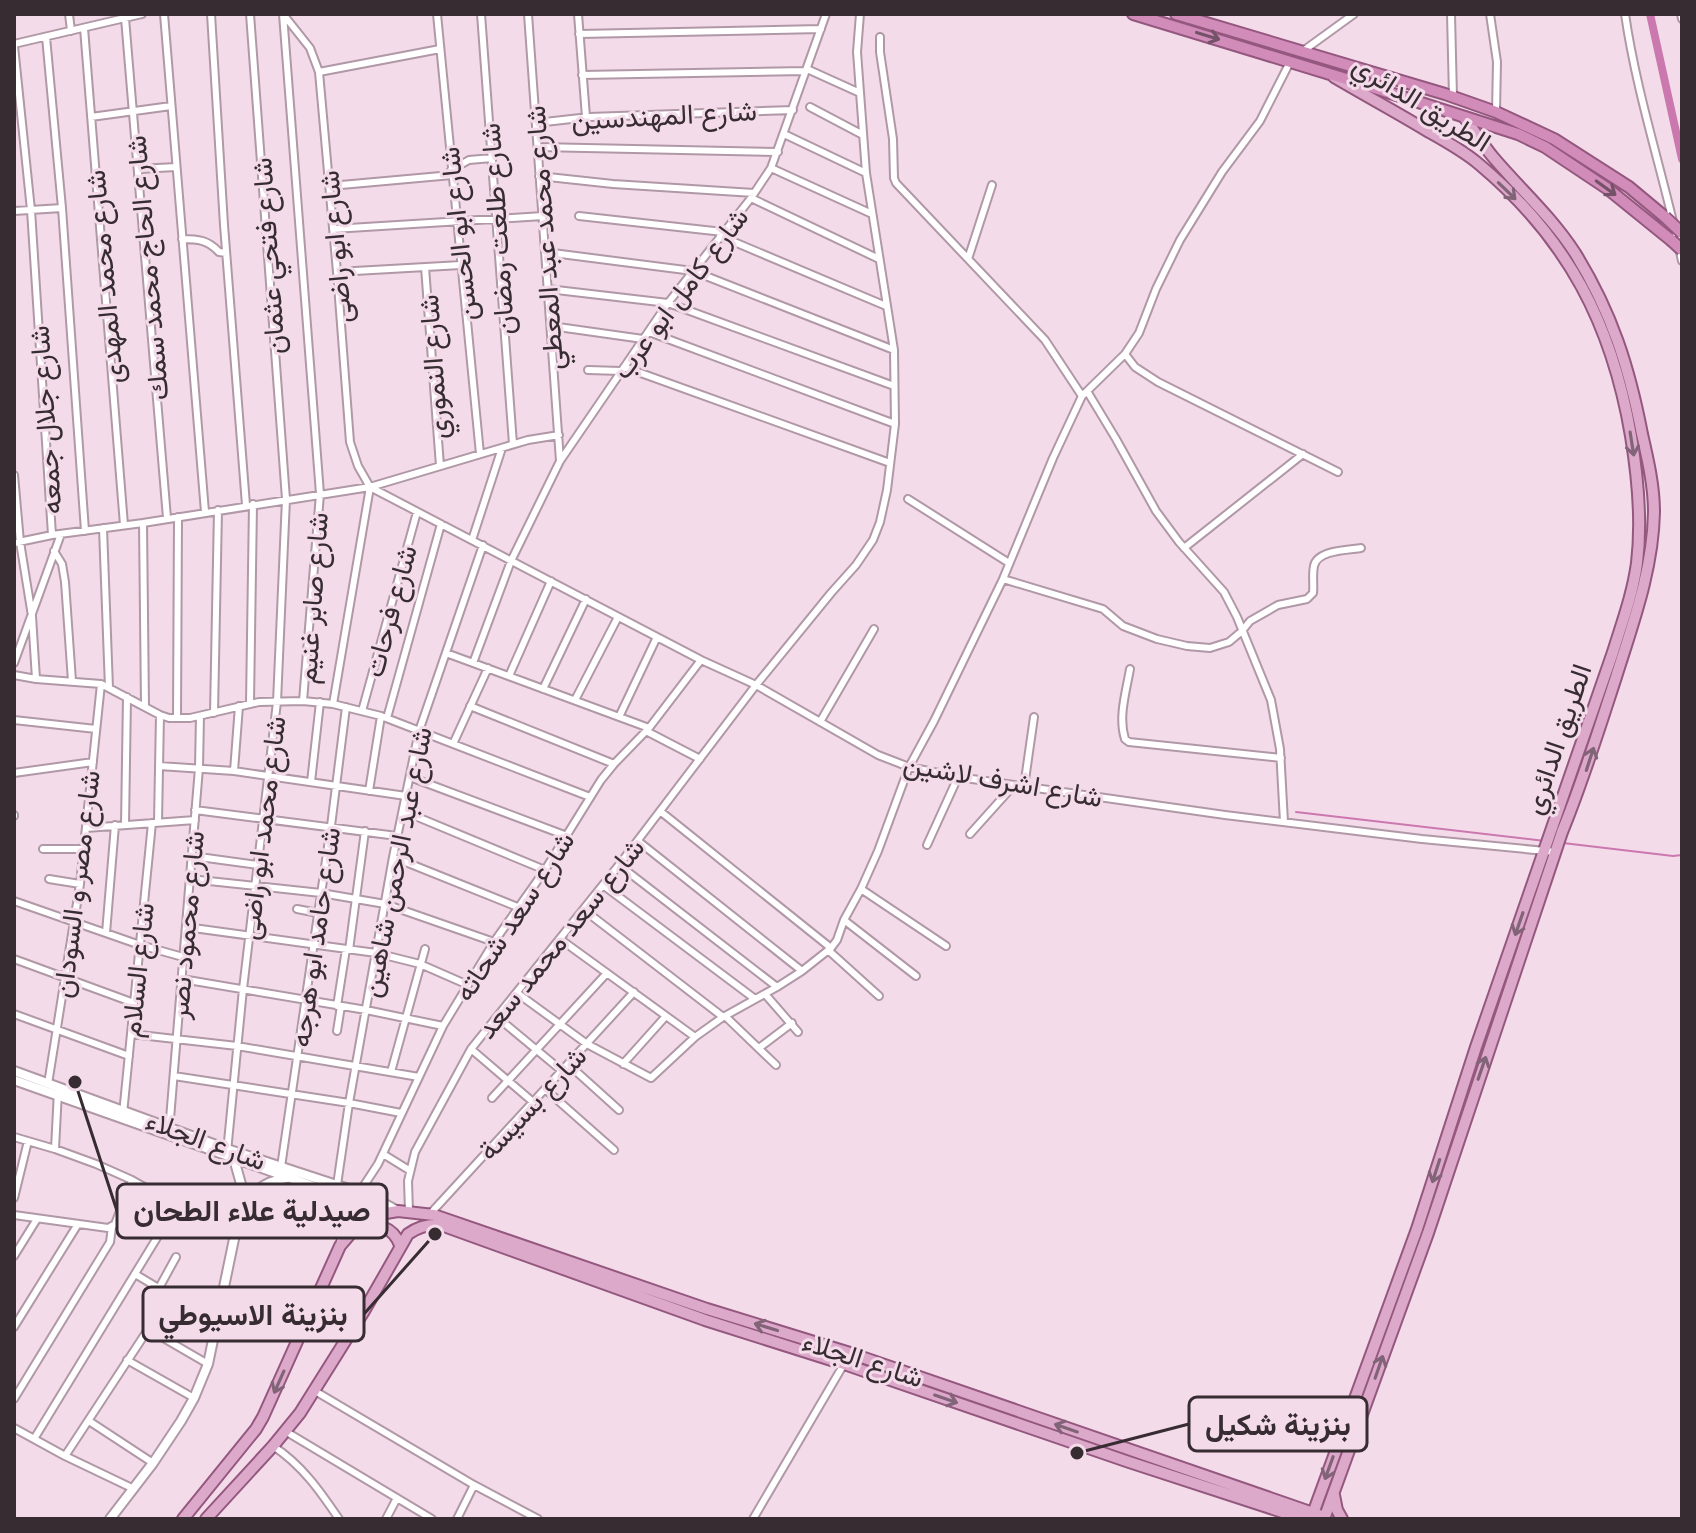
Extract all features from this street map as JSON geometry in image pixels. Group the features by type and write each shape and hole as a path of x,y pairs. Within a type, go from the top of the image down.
{"highway":[{"name":"الطريق الدائري","path":"1133,14 1518,134 1545,147 1608,189 1682,250"},
{"name":"الطريق الدائري","path":"1176,14 1496,112 1554,139 1629,187 1682,233"}],"main road":[{"name":"الطريق الدائري","path":"1309,1517 1417,1229 1544,851 1580,788 1640,602 1654,512 1650,468 1624,377 1620,344 1599,295 1574,251 1474,160 1326,72"},
{"name":"الطريق الدائري","path":"1464,117 1493,157 1544,211 1555,236"},
{"name":"الطريق الدائري","path":"1324,1518 1428,1233 1556,852 1557,830"},
{"name":"شارع الجلاء","path":"183,1519 263,1417 340,1246 365,1220 380,1214 404,1211 430,1214 705,1320 1309,1517 1324,1518"},
{"name":"شارع الجلاء","path":"400,1245 417,1228 441,1225 598,1277 850,1353 1130,1457"},
{"path":"194,1506 204,1508 208,1518 285,1431 315,1391 400,1245 394,1233 383,1226 370,1226 348,1236"},
{"path":"213,1482 217,1492 227,1496"},
{"path":"1334,1493 1342,1519"}],"street":[{"path":"69,14 71,31"},
{"path":"100,24 101,14"},
{"path":"14,45 140,14"},
{"path":"164,14 205,512"},
{"path":"211,14 226,253 250,505 250,703"},
{"name":"شارع فتحي عثمان","path":"250,14 286,499"},
{"name":"شارع ابو راضى","path":"283,14 310,48 319,72 350,442 358,466 370,487"},
{"name":"شارع صابر غنيم","path":"283,14 320,494 303,701"},
{"name":"شارع ابو الحسن","path":"437,14 480,454"},
{"name":"شارع طلعت رمضان","path":"481,14 513,444"},
{"name":"شارع محمد عبد المعطي","path":"528,14 560,461"},
{"path":"578,14 586,117"},
{"name":"شارع كامل ابو عرب","path":"473,663 511,561 560,461 668,303 771,168 826,14"},
{"name":"شارع سعد محمد سعد","path":"404,1211 409,1170 419,1142 471,1049 584,910 756,685 856,565 873,540 880,522 895,424 894,350 866,173 857,52 860,14"},
{"path":"1303,51 1354,14"},
{"path":"1451,14 1453,97"},
{"path":"1490,14 1497,62 1496,112"},
{"path":"1625,14 1630,49 1682,261"},
{"name":"شارع الحاج محمد سمك","path":"125,18 167,518"},
{"name":"شارع محمد المهدى","path":"84,28 124,525"},
{"path":"579,34 821,29"},
{"path":"46,37 62,208 85,531"},
{"path":"880,37 896,183 1045,340 1116,439 1156,511 1224,592 1271,700 1281,758 1284,822"},
{"name":"شارع جلال جمعه","path":"14,45 31,210 52,535"},
{"path":"319,72 440,49"},
{"path":"517,993 587,1044 648,1077 654,1077 695,1037 802,971 837,940 878,851 909,767 1003,579 1053,458 1084,393 1125,354 1139,333 1180,240 1222,172 1260,121 1290,62"},
{"path":"582,75 806,70 860,93"},
{"path":"91,117 171,106"},
{"path":"810,107 863,135"},
{"name":"شارع المهندسين","path":"536,123 586,117 793,110"},
{"path":"784,134 866,173"},
{"path":"538,147 778,152"},
{"path":"330,186 452,173 469,160 492,158"},
{"path":"138,169 176,167"},
{"path":"771,168 872,214"},
{"path":"539,176 752,195 879,259"},
{"path":"968,259 992,185"},
{"path":"14,211 62,208"},
{"path":"333,229 543,216"},
{"path":"579,216 722,234 886,306"},
{"path":"182,239 206,241 219,252 226,253"},
{"path":"545,252 693,271 894,350"},
{"path":"337,272 461,265"},
{"name":"شارع النموري","path":"425,267 440,466"},
{"path":"548,289 668,303 894,386"},
{"path":"551,326 643,339"},
{"path":"649,332 895,424"},
{"path":"1125,354 1135,367 1158,382 1338,472"},
{"path":"588,370 622,369 890,463"},
{"path":"17,542 370,487 513,444 559,435"},
{"path":"472,540 502,448"},
{"path":"1184,548 1303,454"},
{"path":"14,475 17,542 32,616 36,679"},
{"path":"333,704 370,487"},
{"name":"شارع اشرف لاشين","path":"370,487 701,660 756,685 878,755 909,767 1024,787 1284,822 1556,852"},
{"name":"شارع محمد ابو راضى","path":"229,1155 243,989 277,702 286,499"},
{"path":"908,499 1009,563"},
{"path":"214,713 218,510"},
{"name":"شارع فرحات","path":"362,711 417,512"},
{"path":"177,718 178,517"},
{"path":"143,523 145,707"},
{"path":"369,791 384,717 441,524"},
{"path":"103,528 109,688"},
{"path":"14,663 61,534"},
{"name":"شارع عبد الرحمن شاهين","path":"337,1185 393,857 419,731 483,545"},
{"path":"1003,579 1103,609 1123,626 1157,639 1210,648 1229,642 1250,621 1278,605 1307,599 1313,593 1313,568 1321,556 1361,548"},
{"path":"54,551 62,564 65,582 72,681"},
{"path":"509,676 551,581"},
{"path":"543,689 586,599"},
{"path":"575,700 618,617"},
{"path":"820,722 874,629"},
{"path":"619,717 657,637"},
{"path":"446,653 648,729 700,759"},
{"name":"شارع سعد شحاته","path":"361,1193 373,1175 443,1026 494,942 520,908 614,764 648,729 701,660"},
{"path":"453,744 488,668"},
{"path":"1130,669 1122,725 1125,739 1129,742 1281,758"},
{"path":"14,675 101,684 160,715 177,718 200,716 250,703 303,701 333,704 384,717 590,797"},
{"name":"شارع مصر و السودان","path":"48,1084 80,884 101,684"},
{"path":"125,825 127,697"},
{"path":"311,782 320,702"},
{"path":"234,771 239,706"},
{"path":"470,706 614,764"},
{"name":"شارع حامد ابو هرجه","path":"281,1167 346,707"},
{"name":"شارع السلام","path":"123,1114 155,823 160,715"},
{"name":"شارع محمود نصر","path":"169,1131 199,768 200,716"},
{"path":"1024,787 1034,717"},
{"path":"14,720 96,729"},
{"path":"14,773 93,762"},
{"path":"159,766 234,771 406,796"},
{"path":"410,777 567,836"},
{"path":"927,845 958,777"},
{"path":"970,834 1014,785"},
{"path":"195,810 397,836"},
{"path":"403,811 545,870"},
{"path":"660,811 829,949 879,996"},
{"path":"86,828 195,820"},
{"path":"106,933 106,886 115,825"},
{"path":"337,1031 365,831"},
{"path":"638,841 802,971"},
{"path":"43,849 83,849"},
{"path":"192,856 258,865"},
{"path":"393,857 520,908"},
{"path":"619,865 777,987"},
{"path":"49,879 80,884"},
{"path":"190,879 321,893 385,904 494,942"},
{"path":"603,885 755,999"},
{"path":"861,889 946,946"},
{"path":"14,901 183,957"},
{"path":"297,909 318,913"},
{"path":"584,910 724,1017 776,1065"},
{"path":"844,920 916,976"},
{"path":"186,927 376,953 420,964 468,985"},
{"path":"560,939 695,1037"},
{"path":"391,1072 425,949"},
{"path":"14,959 134,1003"},
{"path":"492,1098 607,973"},
{"path":"182,979 443,1026"},
{"name":"شارع بسيسة","path":"430,1214 634,992"},
{"path":"765,994 798,1032"},
{"path":"14,1014 129,1056"},
{"path":"623,1064 666,1016"},
{"path":"497,1017 562,1071"},
{"path":"759,1048 792,1023"},
{"path":"131,1034 237,1046 419,1077"},
{"path":"471,1049 533,1102"},
{"path":"568,1064 619,1110"},
{"name":"شارع الجلاء","path":"14,1071 48,1084 58,1092"},
{"path":"174,1076 401,1113"},
{"name":"شارع الجلاء","path":"14,1080 123,1114 341,1196 346,1203 347,1214"},
{"path":"545,1089 614,1150"},
{"path":"55,1149 58,1092"},
{"path":"14,1137 55,1149 132,1180 177,1205 239,1215"},
{"path":"14,1198 28,1141"},
{"path":"383,1154 409,1170"},
{"path":"110,1519 153,1463 194,1398 208,1364 239,1215 241,1184 229,1155"},
{"name":"شارع الجلاء","path":"229,1155 281,1167 361,1193 404,1211"},
{"path":"239,1215 258,1189 267,1183 288,1178"},
{"path":"14,1399 110,1242 112,1227 132,1180"},
{"path":"340,1246 347,1214 354,1214 364,1203 361,1193"},
{"path":"34,1439 177,1205"},
{"path":"14,1215 112,1227"},
{"path":"14,1256 37,1219"},
{"path":"14,1327 78,1224"},
{"path":"159,1288 176,1257"},
{"path":"135,1274 217,1323"},
{"path":"65,1456 145,1332 151,1331 208,1364"},
{"path":"127,1360 194,1398"},
{"path":"753,1519 844,1364"},
{"path":"315,1391 538,1519"},
{"path":"89,1421 153,1463"},
{"path":"14,1428 134,1489"},
{"path":"285,1431 432,1519"},
{"path":"273,1446 303,1470 339,1519"},
{"path":"457,1519 474,1485"},
{"path":"386,1519 397,1498"}],"waterway":[{"path":"1650,14 1682,159"},
{"path":"1296,812 1545,841"},
{"path":"1563,843 1682,855"}],"place":[{"name":"صيدلية علاء الطحان","path":"75,1082"},
{"name":"بنزينة الاسيوطي","path":"435,1234"},
{"name":"بنزينة شكيل","path":"1077,1453"}]}
